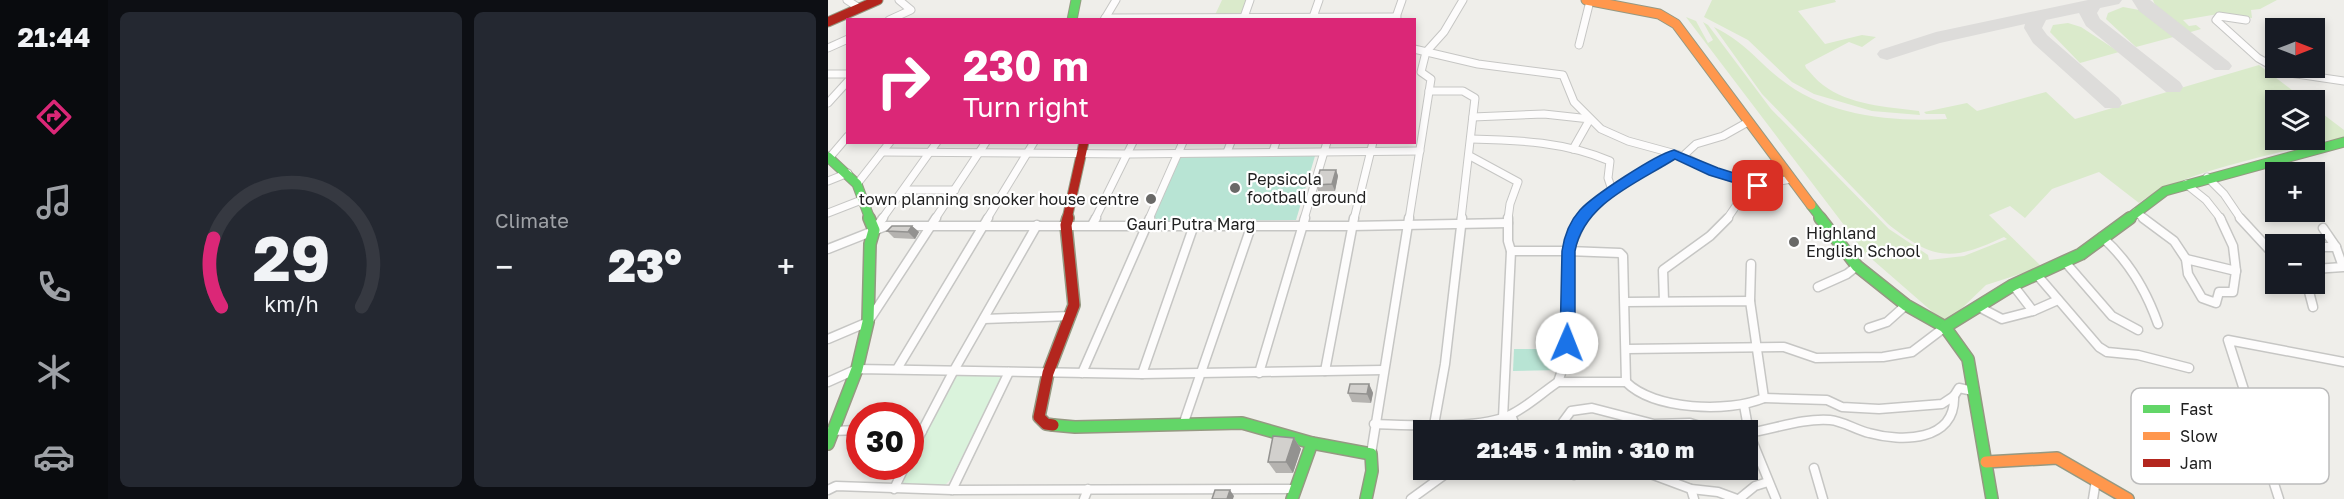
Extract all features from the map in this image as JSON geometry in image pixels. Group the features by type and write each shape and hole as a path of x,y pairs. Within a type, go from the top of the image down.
{"main road":[{"path":"828,22 878,0"},
{"path":"1072,18 1076,0"},
{"path":"1588,0 1659,14 1672,21 1857,266 1906,305 1945,327 1968,359 1992,499"},
{"path":"1945,327 2013,285 2066,263 2165,191 2207,177 2341,144"},
{"path":"1084,148 1066,225 1068,264 1074,295 1071,316 1048,373 1038,412 1039,417 1046,424 1075,427 1242,423 1312,442 1371,454 1372,471 1366,499"},
{"path":"828,444 831,431 857,369 868,322 870,244 874,230 857,184 829,157"},
{"path":"1294,494 1312,442"},
{"path":"1986,462 2057,458 2128,499"}],"street":[{"path":"847,0 859,8"},
{"path":"893,18 911,10 899,0"},
{"path":"1106,18 1116,0"},
{"path":"1243,18 1250,0"},
{"path":"1319,0 1313,18 1396,18 1402,0"},
{"path":"1371,454 1431,79 1418,72 1426,52 1444,32 1463,0"},
{"path":"1579,45 1585,27 1583,16 1588,0"},
{"path":"2246,20 2219,16 2216,20 2258,58 2283,72 2344,81"},
{"path":"828,48 846,40"},
{"path":"1416,50 1478,64 1509,65 1563,75 1574,102 1601,129 1628,141 1683,156 1713,171 1758,186 1791,179"},
{"path":"828,74 846,74"},
{"path":"828,103 846,83"},
{"path":"1429,91 1469,93 1475,98 1462,224 1435,420"},
{"path":"1473,117 1519,113 1590,119"},
{"path":"1574,149 1590,119"},
{"path":"1683,156 1697,142 1721,137 1733,126 1748,122"},
{"path":"829,157 846,138"},
{"path":"1471,139 1520,139 1582,149 1610,161 1608,178 1612,190"},
{"path":"857,184 888,144"},
{"path":"874,230 937,144"},
{"path":"828,339 868,322 985,144"},
{"path":"897,369 1033,144"},
{"path":"1092,225 1132,144"},
{"path":"1082,373 1182,144"},
{"path":"1227,152 1230,144"},
{"path":"1273,151 1275,144"},
{"path":"1260,373 1326,144"},
{"path":"882,152 1027,154 1084,148 1128,154 1324,151 1372,147 1420,151"},
{"path":"1325,371 1352,226 1372,147"},
{"path":"1475,420 1507,416 1558,382 1566,363 1568,251 1571,237 1584,214 1612,190 1674,154"},
{"path":"1470,156 1518,182 1509,204 1507,242 1510,251 1507,416 1510,420"},
{"path":"828,181 848,173"},
{"path":"2207,177 2265,239"},
{"path":"1664,301 1663,270 1689,248 1702,242 1733,213 1742,198 1746,182"},
{"path":"2136,212 2174,241 2186,259 2188,274 2197,293 2212,302 2218,302 2219,292 2233,292 2236,256 2222,223 2206,198 2185,183"},
{"path":"904,190 955,190"},
{"path":"828,213 864,199"},
{"name":"Gauri Putra Marg","path":"828,249 886,226 1304,224 1352,226 1508,223"},
{"path":"1183,425 1252,224"},
{"path":"924,427 1036,225"},
{"path":"1142,374 1194,225"},
{"path":"2323,228 2336,247 2343,267 2325,268"},
{"path":"2102,237 2117,248 2140,283 2151,302 2158,324"},
{"path":"2325,247 2336,247"},
{"path":"1510,251 1620,253 1623,256 1626,382"},
{"path":"2186,259 2236,271"},
{"path":"2066,263 2112,316 2138,330"},
{"path":"1751,264 1750,301 1764,398"},
{"path":"1818,287 1857,266"},
{"path":"2038,276 2099,347 2107,352 2146,356 2189,368"},
{"path":"2013,285 2033,311"},
{"path":"2310,294 2313,307"},
{"path":"1979,307 2002,319 2033,311 2058,300"},
{"path":"1625,302 1750,301"},
{"path":"1869,328 1887,322 1906,305"},
{"path":"984,319 1071,316"},
{"path":"1627,349 1784,347 1816,358 1901,356 1912,352 1945,327"},
{"path":"2243,388 2228,340 2344,362"},
{"path":"828,382 857,369 1142,374 1383,370"},
{"path":"952,490 1009,372"},
{"path":"1558,382 1626,382 1641,394 1663,402 1744,405 1764,398 1827,400 1842,407 1879,409 1942,404 1954,396 1959,388 1973,391"},
{"path":"1758,431 1794,422 1832,420 1881,436 1923,439 1936,435 1950,418 1955,408 1954,396"},
{"path":"1744,405 1746,420"},
{"path":"1564,420 1571,411 1592,408 1638,420"},
{"path":"1374,424 1413,425"},
{"path":"831,431 846,430"},
{"path":"1758,458 1776,499"},
{"path":"1814,468 1823,499"},
{"path":"894,489 898,480"},
{"path":"1411,499 1437,480"},
{"path":"1662,480 1693,494 1719,492 1738,499 1755,486 1768,482"},
{"path":"2093,499 2096,480"},
{"path":"2274,484 2279,499"},
{"path":"828,490 836,486 1086,494 1294,494"}],"green space":[{"path":"1222,0 1247,0 1243,13 1215,15"},
{"path":"1712,0 1835,0 1836,2 1798,11 1825,44 1862,35 1876,37 1862,47 1849,42 1805,65 1806,68 1823,85 1844,97 1869,104 1919,111 1920,115 1872,111 1814,94 1792,82 1748,40 1704,17"},
{"path":"2153,0 2277,0 2260,9 2251,10 2252,18 2218,14 2183,20 2189,26 2196,25 2201,29 2184,34 2157,10"},
{"path":"2123,7 2139,10 2177,36 2136,47 2106,19 2108,13"},
{"path":"1686,17 1696,21 1708,43 1713,40 1703,22 1708,25 1771,109 1889,229 1928,255 1929,260 1964,256 2007,239 2004,237 1970,251 1943,253 1931,251 1904,236 1888,224 1762,94 1714,27 1742,45 1797,91 1838,108 1881,117 1947,119 1945,114 1926,114 1924,112 1967,103 1977,111 2046,92 2075,119 2259,65 2265,70 2265,78 2276,78 2292,90 2265,90 2265,150 2289,150 2202,173 2157,192 2139,203 2099,172 2052,189 2025,218 2010,206 1989,215 2042,267 1986,285 1959,311 1943,321 1866,254"},
{"path":"2068,23 2081,27 2119,52 2080,63 2050,32 2053,25"},
{"path":"2325,116 2344,130 2344,138 2325,141"},
{"name":"Pepsicola football ground","path":"1178,156 1315,156 1296,220 1150,221"},
{"path":"1514,349 1560,349 1560,370 1513,371"},
{"path":"960,373 1000,373 1002,376 951,479 945,485 902,487 899,483 901,480 924,480 924,436 954,378"}],"building":[{"path":"1320,170 1336,170 1332,184 1316,185"},
{"path":"892,226 912,226 908,232 887,231"},
{"path":"1350,384 1369,384 1367,394 1348,393"},
{"path":"1273,436 1294,438 1286,462 1268,462"},
{"path":"1215,490 1230,490 1227,499 1212,499"}],"taxiway":[{"path":"2094,4 2113,0"},
{"path":"2141,0 2145,7 2222,66"},
{"path":"2039,16 2094,4"},
{"path":"2094,4 2088,13 2093,22 2173,87"},
{"path":"1887,54 1936,38 2039,16"},
{"path":"2039,16 2033,28 2040,39 2112,103"}],"traffic: fast":[{"path":"1072,18 1076,0"},
{"path":"1945,327 2013,285 2081,254 2165,191 2344,142"},
{"path":"828,157 857,184 874,230 870,244 868,322 857,369 828,444"},
{"path":"1811,205 1857,266 1906,305 1945,327 1968,359 1992,499"},
{"path":"1053,425 1075,427 1242,423 1312,443 1371,454 1372,471 1366,499"},
{"path":"1292,499 1312,443"}],"traffic: slow":[{"path":"1586,0 1659,14 1676,24 1811,205"},
{"path":"1986,462 2057,458 2128,499"}],"traffic: jam":[{"path":"828,22 878,0"},
{"path":"1053,425 1046,424 1039,417 1048,373 1074,305 1066,225 1084,144"}],"place":[{"name":"Pepsicola football ground","path":"1235,188"},
{"name":"town planning snooker house centre","path":"1151,199"},
{"name":"Highland English School","path":"1794,242"}],"route":[{"path":"1567,343 1568,251 1571,237 1584,214 1598,201 1612,190 1674,154 1713,171 1758,186"}]}
